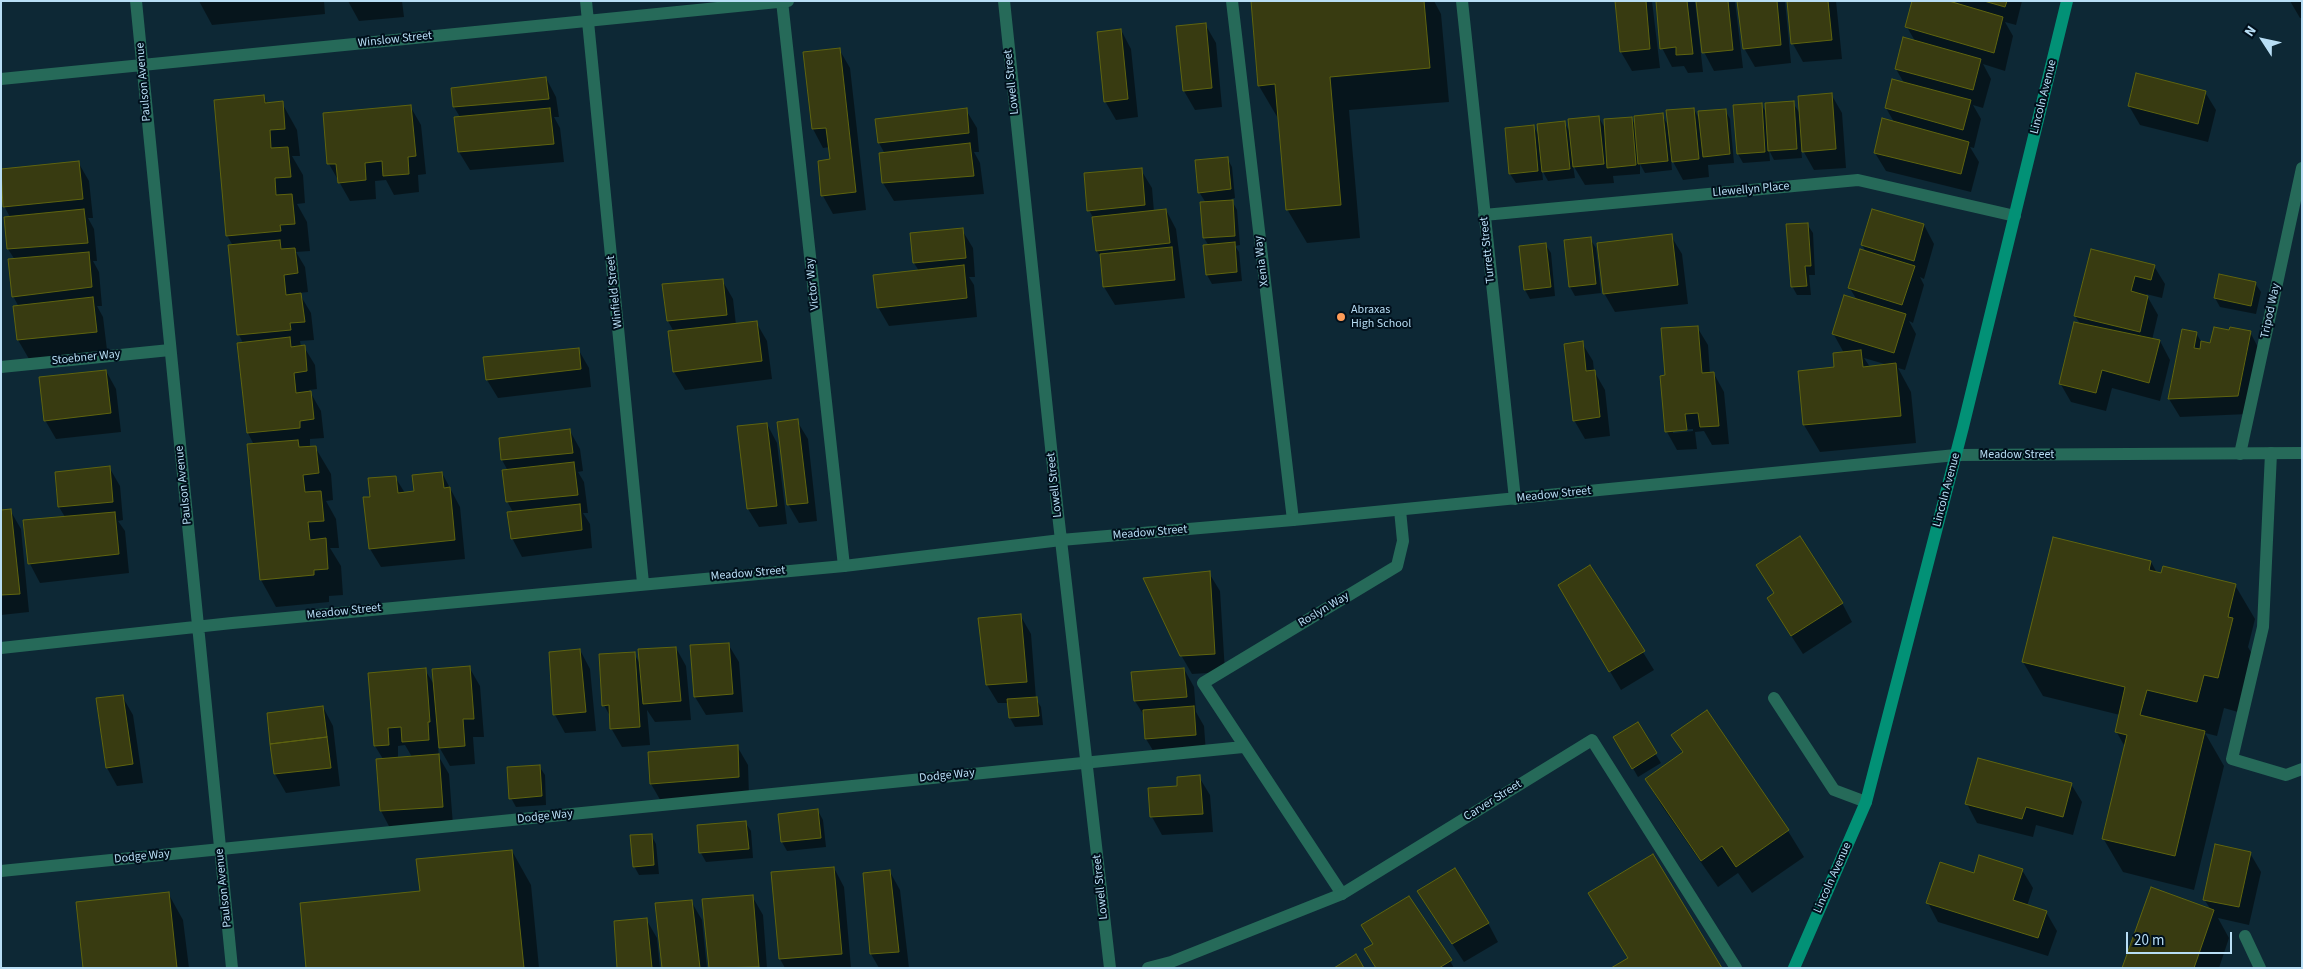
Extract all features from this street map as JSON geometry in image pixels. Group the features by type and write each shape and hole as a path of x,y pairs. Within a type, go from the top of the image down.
{"street":[{"name":"Paulson Avenue","path":"136,1 232,968"},
{"name":"Winfield Street","path":"586,1 643,583"},
{"name":"Winslow Street","path":"1,79 784,1"},
{"name":"Victor Way","path":"784,1 844,566"},
{"name":"Lowell Street","path":"1004,1 1061,540 1088,761 1110,968"},
{"name":"Xenia Way","path":"1232,1 1292,520"},
{"name":"Turrett Street","path":"1462,1 1514,499"},
{"name":"Lincoln Avenue","path":"1794,968 1866,802 1956,456 2067,1"},
{"name":"Tripod Way","path":"2240,454 2302,168"},
{"name":"Llewellyn Place","path":"1484,215 1858,180 2015,216"},
{"name":"Stoebner Way","path":"1,367 170,350"},
{"path":"2271,453 2266,522 2263,627 2232,760 2286,774 2302,769"},
{"name":"Meadow Street","path":"1,648 643,583 844,566 1061,540 1400,510 1956,456 2302,453"},
{"name":"Roslyn Way","path":"1243,746 1203,683 1397,566 1403,541 1400,510"},
{"path":"1774,698 1834,790 1866,802"},
{"name":"Carver Street","path":"1148,968 1171,962 1342,894 1592,740 1736,968"},
{"path":"1243,746 1342,894"},
{"name":"Dodge Way","path":"1,871 1243,746"},
{"path":"2244,936 2260,968"}],"building":[{"path":"1251,1 1424,1 1430,68 1330,77 1341,205 1286,210 1275,84 1258,86"},
{"path":"1615,1 1646,1 1650,49 1620,52"},
{"path":"1656,1 1687,1 1693,54 1676,55 1676,47 1660,49"},
{"path":"1696,1 1728,1 1733,50 1702,53"},
{"path":"1737,1 1777,1 1781,45 1743,49"},
{"path":"1787,1 1828,1 1832,40 1791,44"},
{"path":"1912,1 1949,1 2003,17 1994,53 1905,27"},
{"path":"1984,1 2007,1 2005,7"},
{"path":"1206,23 1212,88 1183,91 1176,26"},
{"path":"1121,29 1128,99 1104,102 1097,32"},
{"path":"1903,37 1981,59 1973,90 1895,69"},
{"path":"840,48 856,192 821,196 818,161 830,159 826,128 812,129 803,52"},
{"path":"2136,73 2206,91 2198,124 2128,106"},
{"path":"546,77 549,99 453,107 451,88"},
{"path":"1892,79 1971,100 1963,130 1885,108"},
{"path":"1832,93 1836,149 1802,152 1798,96"},
{"path":"264,95 265,103 283,101 285,129 270,130 271,148 288,147 291,177 275,178 276,195 292,194 295,224 280,225 281,231 226,236 214,100"},
{"path":"1794,101 1797,149 1768,151 1765,103"},
{"path":"1762,103 1765,152 1737,154 1733,105"},
{"path":"411,105 416,156 408,157 409,174 383,176 382,161 365,163 366,180 338,183 336,164 327,164 323,113"},
{"path":"550,108 554,144 458,152 454,117"},
{"path":"967,108 969,133 878,143 875,119"},
{"path":"1694,108 1699,159 1672,162 1666,110"},
{"path":"1726,109 1730,154 1703,157 1698,111"},
{"path":"1663,113 1668,161 1638,164 1634,116"},
{"path":"1599,116 1604,164 1573,167 1568,119"},
{"path":"1632,117 1636,165 1607,168 1604,119"},
{"path":"1882,118 1969,142 1961,174 1874,153"},
{"path":"1565,121 1570,169 1542,172 1537,124"},
{"path":"1534,125 1538,171 1509,174 1505,128"},
{"path":"970,143 974,176 882,183 879,153"},
{"path":"1228,157 1231,189 1198,193 1195,160"},
{"path":"79,161 83,199 3,207 1,169"},
{"path":"1142,168 1145,205 1087,211 1084,173"},
{"path":"1233,200 1235,236 1203,238 1200,202"},
{"path":"84,209 88,243 7,249 4,217"},
{"path":"1166,209 1170,243 1096,251 1092,217"},
{"path":"1872,209 1924,224 1914,261 1861,245"},
{"path":"1808,223 1811,266 1805,266 1807,286 1791,287 1786,224"},
{"path":"963,228 966,258 913,263 910,233"},
{"path":"1672,234 1678,285 1603,294 1597,243"},
{"path":"1591,237 1596,284 1569,287 1564,240"},
{"path":"280,240 281,249 295,248 298,273 284,275 286,295 301,293 305,322 290,323 291,330 237,335 228,245"},
{"path":"1235,242 1237,272 1206,275 1203,245"},
{"path":"1546,243 1551,287 1524,290 1519,246"},
{"path":"1172,247 1175,280 1103,287 1100,254"},
{"path":"1860,249 1915,266 1902,305 1848,288"},
{"path":"2091,249 2155,265 2151,280 2135,276 2131,291 2148,296 2140,332 2074,316"},
{"path":"89,252 92,287 12,297 8,259"},
{"path":"964,265 967,298 877,308 873,275"},
{"path":"2219,274 2256,282 2251,306 2214,298"},
{"path":"723,279 727,315 667,321 662,284"},
{"path":"1844,295 1906,314 1894,353 1832,334"},
{"path":"93,297 97,332 17,340 13,306"},
{"path":"757,321 762,361 673,372 668,331"},
{"path":"2074,322 2160,340 2149,383 2102,370 2096,393 2059,384"},
{"path":"1698,326 1702,373 1714,372 1719,426 1700,427 1698,413 1685,414 1687,430 1665,432 1660,376 1665,375 1661,328"},
{"path":"2214,327 2229,330 2230,327 2251,331 2238,396 2168,399 2182,329 2197,332 2194,348 2200,349 2201,341 2210,343"},
{"path":"290,337 291,347 305,345 307,371 294,373 296,393 311,391 314,419 300,421 300,428 247,433 237,343"},
{"path":"1583,341 1586,371 1595,370 1600,417 1573,421 1564,344"},
{"path":"579,348 581,369 486,380 483,357"},
{"path":"1861,350 1863,367 1896,363 1901,416 1803,425 1798,371 1834,367 1833,353"},
{"path":"106,370 111,413 44,421 39,377"},
{"path":"798,419 808,503 787,505 777,422"},
{"path":"767,423 777,506 747,509 737,426"},
{"path":"570,429 573,453 501,460 499,438"},
{"path":"298,440 299,447 316,446 319,473 303,475 305,492 321,491 324,521 308,522 310,540 326,538 328,569 314,570 314,575 260,580 247,444"},
{"path":"574,462 578,495 506,502 502,470"},
{"path":"110,466 113,502 58,507 55,472"},
{"path":"442,472 444,488 450,487 455,540 369,549 363,497 370,497 368,478 396,476 398,493 414,491 412,475"},
{"path":"580,504 582,530 511,539 507,512"},
{"path":"11,509 20,594 1,595 1,510"},
{"path":"115,512 119,554 28,564 23,520"},
{"path":"1800,536 1843,603 1791,636 1767,598 1774,593 1756,565"},
{"path":"2053,537 2151,561 2149,570 2161,573 2163,566 2236,584 2228,617 2233,618 2218,678 2204,675 2197,702 2147,690 2140,715 2205,731 2175,856 2102,839 2127,735 2115,732 2125,687 2022,662"},
{"path":"1590,565 1645,651 1609,672 1558,585"},
{"path":"1210,571 1215,654 1180,656 1143,578"},
{"path":"1021,614 1027,682 986,685 978,618"},
{"path":"729,643 733,694 694,697 690,645"},
{"path":"676,647 681,701 643,704 638,649"},
{"path":"580,649 586,712 553,715 549,652"},
{"path":"635,652 640,727 610,729 609,705 602,706 599,654"},
{"path":"470,666 474,719 463,719 465,746 439,748 432,669"},
{"path":"426,668 430,722 428,722 429,740 402,742 401,727 388,728 389,745 374,746 368,673"},
{"path":"1184,668 1187,697 1134,701 1131,672"},
{"path":"123,695 133,764 106,768 96,698"},
{"path":"1037,697 1039,716 1009,718 1007,699"},
{"path":"323,706 327,737 270,744 267,713"},
{"path":"1194,706 1196,735 1145,739 1143,710"},
{"path":"1707,710 1789,830 1736,867 1722,846 1701,861 1645,779 1683,752 1671,735"},
{"path":"1638,722 1657,753 1632,769 1613,737"},
{"path":"327,737 331,768 274,774 270,744"},
{"path":"738,745 739,777 650,784 648,752"},
{"path":"439,754 443,807 380,811 376,759"},
{"path":"1978,758 2072,783 2063,817 2026,807 2022,819 1965,804"},
{"path":"540,765 542,796 509,799 507,767"},
{"path":"1200,775 1203,814 1150,817 1148,788 1177,786 1177,777"},
{"path":"818,809 821,838 781,842 778,814"},
{"path":"746,821 749,849 699,853 697,825"},
{"path":"652,834 654,865 633,867 630,835"},
{"path":"2215,844 2251,852 2239,907 2203,900"},
{"path":"512,850 524,968 306,968 300,903 420,891 416,859"},
{"path":"1653,854 1722,968 1611,968 1628,958 1588,893"},
{"path":"1979,855 2023,869 2013,900 2047,911 2038,938 1926,903 1940,862 1974,873"},
{"path":"834,867 842,954 779,959 771,872"},
{"path":"1455,868 1489,923 1452,944 1417,891"},
{"path":"890,870 899,952 870,954 863,873"},
{"path":"2151,887 2214,910 2194,968 2122,968"},
{"path":"169,892 177,968 83,968 76,902"},
{"path":"753,895 759,967 709,968 702,899"},
{"path":"1409,896 1452,960 1439,968 1376,968 1364,949 1373,944 1361,925"},
{"path":"692,900 700,968 662,968 655,903"},
{"path":"647,918 652,968 617,968 614,921"},
{"path":"1356,954 1364,968 1334,968"}],"place":[{"name":"Abraxas High School","path":"1341,317"}]}
